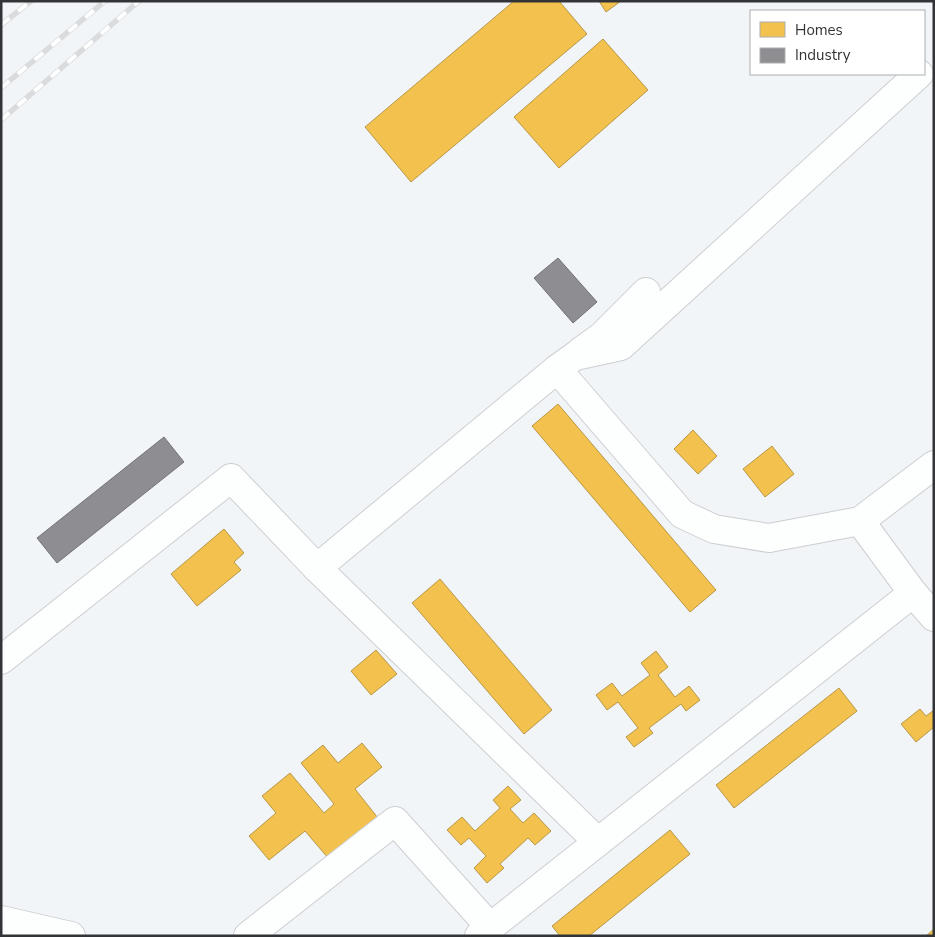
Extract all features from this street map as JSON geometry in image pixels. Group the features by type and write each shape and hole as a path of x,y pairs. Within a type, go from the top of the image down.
{"street":[{"path":"566,362 621,346 918,75"},
{"path":"317,568 566,362 601,337 646,292"},
{"path":"566,362 682,514 714,530 769,538 860,521 934,465"},
{"path":"1,660 231,478 317,568 597,842"},
{"path":"860,521 934,617"},
{"path":"248,936 395,821 484,932 914,593"},
{"path":"1,920 71,936"}],"building: Homes":[{"path":"514,1 559,1 587,34 411,182 365,127"},
{"path":"599,1 621,1 606,12"},
{"path":"603,39 648,90 559,168 514,117"},
{"path":"558,404 716,590 690,612 532,426"},
{"path":"693,430 717,456 698,474 674,449"},
{"path":"772,446 794,474 765,497 743,469"},
{"path":"224,529 244,553 234,562 241,570 197,606 171,574"},
{"path":"440,579 552,710 524,734 412,603"},
{"path":"376,650 397,674 371,695 351,671"},
{"path":"656,651 668,667 658,675 675,697 689,686 700,700 686,711 681,704 649,728 653,733 634,747 626,737 638,728 618,702 607,710 596,695 612,683 622,696 650,675 641,663"},
{"path":"839,688 857,711 734,808 716,785"},
{"path":"920,709 926,716 934,710 934,727 916,742 901,724"},
{"path":"362,743 382,767 355,789 378,818 329,859 305,831 269,860 249,836 276,813 262,796 290,773 324,813 334,804 301,763 323,745 338,763"},
{"path":"508,786 521,800 510,809 523,823 534,813 551,831 535,845 528,838 500,864 504,868 487,883 474,868 486,856 469,838 461,845 447,830 462,817 475,831 500,808 493,800"},
{"path":"670,830 690,854 589,936 560,936 552,926"},
{"path":"934,929 934,936 926,936"}],"building: Industry":[{"path":"558,258 597,302 573,323 534,278"},
{"path":"164,437 184,462 57,563 37,538"}],"railway":[{"path":"1,25 31,1"},
{"path":"1,88 105,1"},
{"path":"1,120 139,1"}]}
